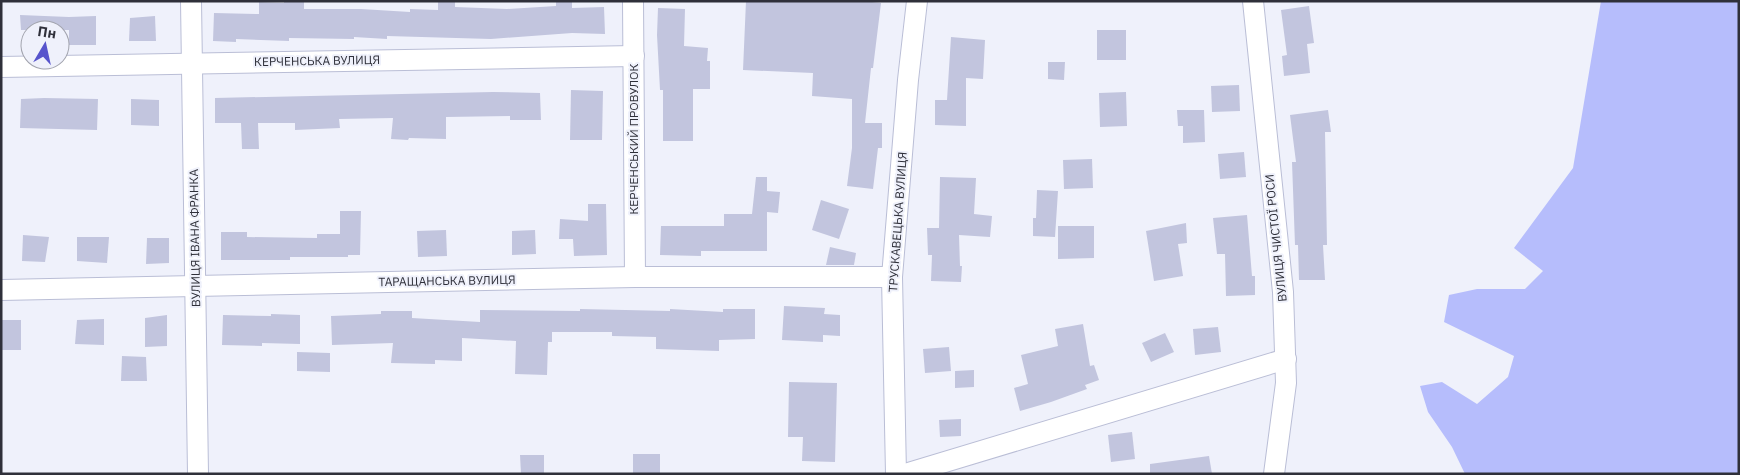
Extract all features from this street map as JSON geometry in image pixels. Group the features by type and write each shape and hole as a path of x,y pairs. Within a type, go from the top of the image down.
{"street":[{"name":"ВУЛИЦЯ ІВАНА ФРАНКА","path":"191,1 198,474"},
{"name":"КЕРЧЕНСЬКИЙ ПРОВУЛОК","path":"632,1 635,277"},
{"name":"ТРУСКАВЕЦЬКА ВУЛИЦЯ","path":"896,474 892,277 908,80 917,1"},
{"name":"ВУЛИЦЯ ЧИСТОЇ РОСИ","path":"1253,1 1283,292 1286,383 1274,474"},
{"name":"КЕРЧЕНСЬКА ВУЛИЦЯ","path":"1,67 634,56"},
{"name":"ТАРАЩАНСЬКА ВУЛИЦЯ","path":"1,290 635,277 892,277"},
{"path":"905,474 1286,360"}],"shaded area":[{"path":"1601,1 1739,1 1739,474 1465,474 1452,447 1428,412 1420,386 1442,382 1477,404 1508,377 1514,356 1444,322 1449,295 1477,289 1525,289 1543,271 1514,248 1573,168"}],"building":[{"path":"284,1 304,1 304,9 361,9 410,12 410,9 438,10 438,1 455,1 455,7 507,9 556,6 556,1 572,1 572,8 604,7 605,34 572,33 491,39 387,36 387,39 354,37 354,39 289,38 289,41 236,39 236,42 213,41 214,13 259,14 259,2 284,3"},
{"path":"746,1 863,1 881,3 865,123 882,123 882,148 878,148 873,189 847,186 852,148 852,99 812,96 813,73 743,70"},
{"path":"1309,6 1314,43 1307,44 1310,73 1284,76 1282,56 1287,55 1281,10"},
{"path":"658,8 685,9 684,46 708,48 707,61 710,61 710,89 693,89 693,141 663,141 663,90 660,90 657,35"},
{"path":"20,15 96,16 96,45 70,45 70,20 20,20"},
{"path":"155,16 156,41 129,41 130,18"},
{"path":"1097,30 1126,30 1126,60 1097,60"},
{"path":"951,37 985,40 983,79 966,78 966,126 935,125 935,100 947,100"},
{"path":"1048,62 1065,62 1064,80 1048,79"},
{"path":"1239,85 1240,111 1212,112 1211,86"},
{"path":"571,90 603,91 602,140 570,140"},
{"path":"493,92 540,93 541,120 510,120 510,116 446,117 446,139 409,138 408,140 391,139 393,118 339,119 340,128 295,130 295,123 258,123 259,149 242,149 241,123 215,123 215,98"},
{"path":"1126,92 1127,126 1100,127 1099,93"},
{"path":"21,99 98,99 97,130 20,128"},
{"path":"131,99 159,100 159,126 131,125"},
{"path":"1177,110 1204,110 1205,142 1183,143 1183,126 1178,126"},
{"path":"1328,110 1331,132 1325,132 1327,245 1323,245 1325,280 1299,280 1298,245 1295,245 1292,162 1296,162 1290,115"},
{"path":"1244,152 1246,177 1220,179 1218,154"},
{"path":"1092,159 1093,188 1064,189 1063,160"},
{"path":"756,177 767,177 767,191 780,192 778,213 767,212 767,251 701,251 701,256 660,255 661,226 724,226 724,214 752,214"},
{"path":"940,177 976,178 974,214 992,216 990,237 959,235 960,266 962,266 961,282 931,281 932,255 928,255 927,228 939,228"},
{"path":"1037,190 1058,191 1055,237 1033,236 1033,218 1036,218"},
{"path":"821,200 849,209 839,239 812,230"},
{"path":"588,204 606,204 607,255 574,256 573,239 559,239 560,219 588,221"},
{"path":"340,211 361,211 360,255 348,255 348,257 290,257 290,260 221,260 221,232 247,232 247,237 317,238 317,234 340,234"},
{"path":"1247,215 1252,276 1255,276 1255,295 1226,296 1225,254 1217,254 1213,218"},
{"path":"1186,223 1187,243 1178,244 1183,276 1154,281 1146,231"},
{"path":"1058,226 1094,226 1094,258 1058,259"},
{"path":"446,230 447,256 418,257 417,231"},
{"path":"535,230 536,254 512,255 512,231"},
{"path":"23,235 49,237 45,262 22,261"},
{"path":"77,237 109,237 107,263 77,261"},
{"path":"147,238 169,238 169,263 146,264"},
{"path":"830,247 856,253 854,265 826,265"},
{"path":"784,306 825,308 824,314 840,315 840,336 823,335 823,342 782,340"},
{"path":"580,309 670,311 670,309 723,312 723,309 755,309 755,339 719,340 719,351 656,349 656,337 612,336 612,332 552,332 552,342 548,342 547,375 515,374 516,341 462,338 462,361 435,360 435,364 391,363 393,343 332,345 331,316 381,314 381,311 412,311 412,318 480,322 480,310 580,311"},
{"path":"271,314 300,315 300,344 262,343 262,346 222,345 223,315 271,316"},
{"path":"167,315 167,346 145,347 145,318"},
{"path":"104,319 104,345 75,344 77,320"},
{"path":"1,320 21,320 21,350 1,350"},
{"path":"1083,324 1090,366 1094,365 1099,380 1085,385 1087,389 1020,411 1014,388 1028,384 1021,355 1058,346 1055,329"},
{"path":"1218,327 1221,352 1195,355 1193,329"},
{"path":"1165,333 1174,352 1151,362 1142,343"},
{"path":"949,347 951,371 925,373 923,349"},
{"path":"297,352 330,353 330,372 297,371"},
{"path":"122,356 146,357 147,381 121,381"},
{"path":"974,370 974,387 955,388 955,371"},
{"path":"789,382 837,383 835,462 802,461 803,437 788,437"},
{"path":"961,419 961,436 940,437 939,420"},
{"path":"1132,432 1135,459 1111,462 1108,435"},
{"path":"633,454 660,454 660,474 633,474"},
{"path":"520,455 544,455 544,474 521,474"},
{"path":"1209,456 1212,474 1150,474 1150,464"}]}
